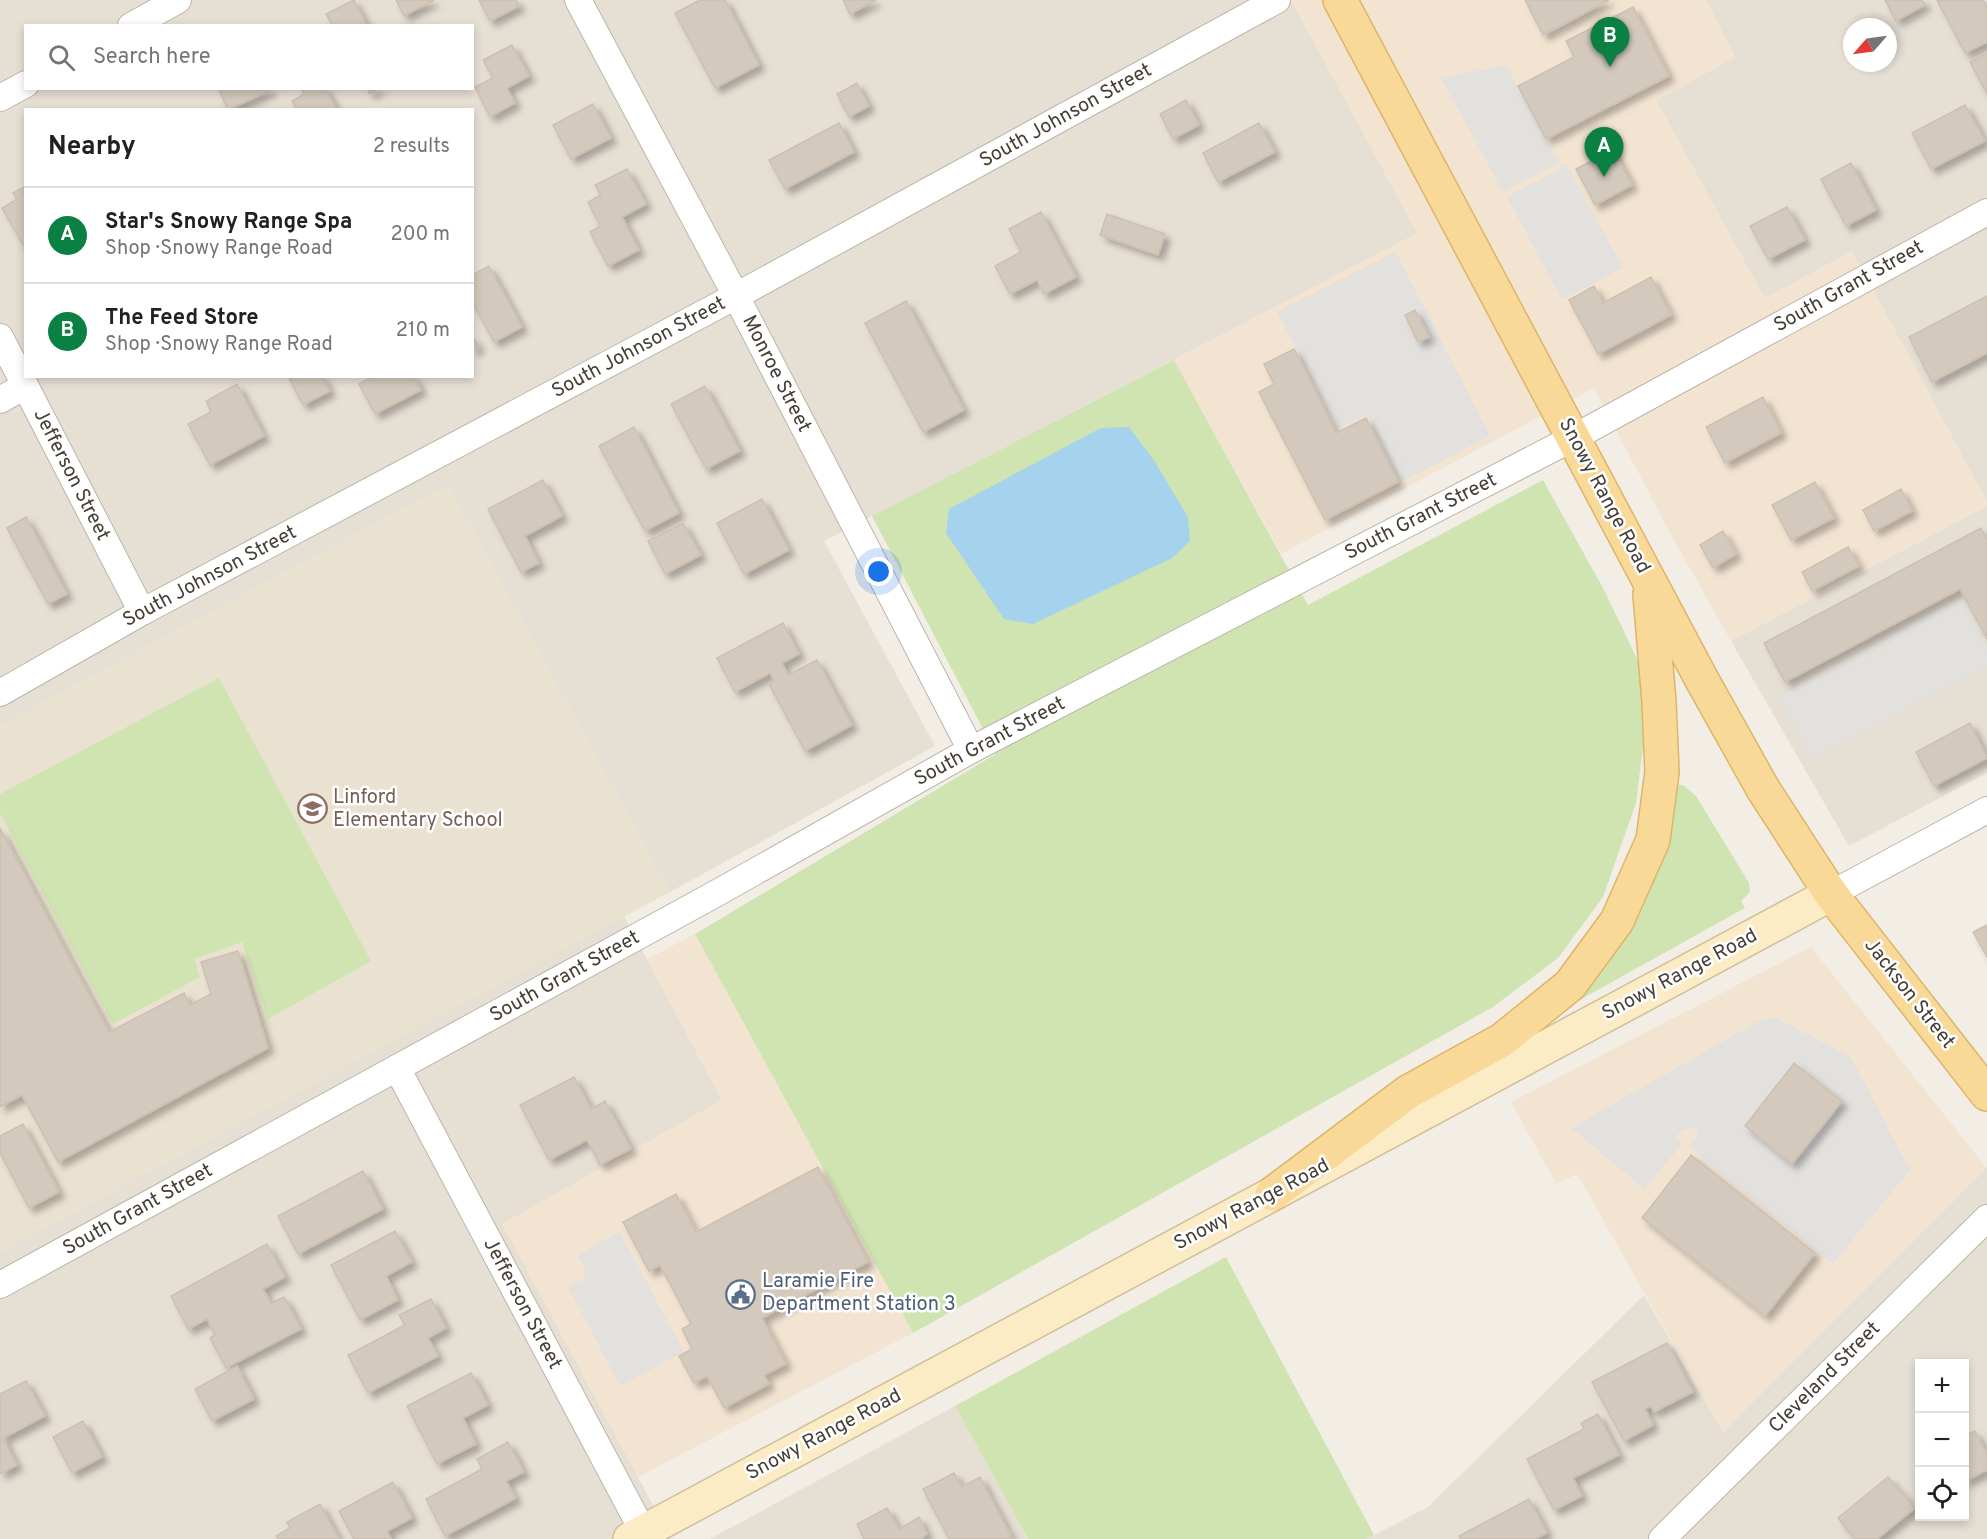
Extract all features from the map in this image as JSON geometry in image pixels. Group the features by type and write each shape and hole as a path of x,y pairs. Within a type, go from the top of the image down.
{"main road":[{"name":"Snowy Range Road","path":"640,1537 1831,894 1763,789 1340,0"},
{"path":"1272,1194 1408,1092 1502,1040 1570,985 1617,921 1653,840 1662,772 1649,580"},
{"name":"Jackson Street","path":"1831,894 1987,1094"}],"street":[{"path":"135,24 178,0"},
{"name":"Monroe Street","path":"578,0 736,296 971,750"},
{"name":"South Johnson Street","path":"0,693 142,612 736,296 1277,0"},
{"path":"0,98 24,85"},
{"name":"South Grant Street","path":"0,1285 717,893 971,750 1573,438 1987,212"},
{"name":"Jefferson Street","path":"0,337 142,612"},
{"path":"0,400 25,386"},
{"path":"1831,894 1987,810"},
{"name":"Jefferson Street","path":"398,1068 640,1537"},
{"name":"Cleveland Street","path":"1662,1539 1987,1218"}],"shaded area":[{"path":"0,0 1291,0 1418,233 824,541 935,746 670,892 448,485 0,726"},
{"path":"1291,0 1525,0 1545,37 1610,0 1706,0 1735,57 1656,100 1765,298 1852,251 1987,502 1987,506 1731,641 1671,535 1594,388 1281,554 1174,360 1417,233"},
{"path":"1706,0 1987,0 1987,502 1852,251 1765,299 1656,100 1735,57"},
{"path":"1506,65 1559,163 1503,192 1441,78"},
{"path":"1567,165 1623,268 1562,300 1507,197"},
{"path":"1396,252 1490,436 1400,482 1367,415 1337,429 1277,312"},
{"name":"Linford Elementary School","path":"448,485 670,892 0,1252 0,726"},
{"path":"1987,506 1987,773 1849,846 1731,641"},
{"path":"1963,599 1987,645 1987,666 1812,760 1778,698"},
{"path":"624,916 722,1100 503,1224 671,1539 0,1539 0,1252"},
{"path":"695,934 913,1333 638,1477 502,1224 722,1100 647,959"},
{"path":"1811,947 1986,1167 1723,1432 1577,1174 1556,1184 1511,1102"},
{"path":"1768,1018 1776,1018 1851,1057 1910,1170 1833,1264 1689,1147 1700,1133 1698,1130 1691,1128 1683,1130 1675,1137 1683,1143 1644,1189 1571,1128 1755,1023"},
{"path":"1987,1167 1987,1539 1367,1539 1428,1507 1644,1295 1723,1432"},
{"path":"620,1232 684,1352 620,1386 568,1287 585,1276 585,1270 577,1255"},
{"path":"955,1406 1028,1539 710,1539"}],"green space":[{"path":"1174,360 1308,605 1543,480 1604,590 1642,669 1647,714 1636,803 1603,897 1558,958 1493,1007 913,1333 695,934 996,754 872,516"},
{"path":"219,678 371,961 268,1019 242,942 194,959 200,977 113,1024 0,813 0,794"},
{"path":"1683,785 1696,796 1749,883 1750,892 1741,901 1745,908 1567,1007 1673,787"},
{"path":"1226,1257 1374,1535 1367,1539 1028,1539 955,1406"}],"water":[{"path":"1129,427 1155,462 1188,517 1190,541 1172,558 1033,624 1004,619 946,533 949,509 1101,428"}],"building":[{"path":"354,0 366,24 332,24 326,14"},
{"path":"396,0 434,0 404,16"},
{"path":"479,0 516,0 519,6 490,21"},
{"path":"700,0 725,0 759,65 715,88 675,13"},
{"path":"843,0 876,0 850,14"},
{"path":"1525,0 1609,0 1543,35"},
{"path":"1885,0 1922,0 1925,5 1897,20"},
{"path":"1937,0 1983,0 1987,7 1987,42 1965,53"},
{"path":"1633,7 1669,76 1546,139 1518,86 1574,57 1566,41"},
{"path":"512,45 529,76 507,88 515,103 490,117 475,87 493,78 483,60"},
{"path":"1987,53 1987,94 1970,62"},
{"path":"857,83 869,106 849,117 837,94"},
{"path":"219,90 271,90 232,108 227,108"},
{"path":"302,90 326,90 336,108 295,108 292,101 304,94"},
{"path":"1186,100 1199,125 1173,139 1160,114"},
{"path":"593,104 611,138 571,159 553,125"},
{"path":"1965,105 1985,141 1931,169 1912,133"},
{"path":"839,123 854,152 785,189 769,160"},
{"path":"1259,123 1275,152 1218,182 1203,153"},
{"path":"1613,149 1632,185 1595,205 1576,169"},
{"path":"1851,163 1876,210 1846,226 1821,179"},
{"path":"627,169 646,204 622,217 639,250 608,266 590,232 600,226 588,202 601,195 595,185"},
{"path":"24,187 24,246 2,208 17,199 13,193"},
{"path":"1787,207 1805,240 1768,259 1750,226"},
{"path":"1041,212 1076,277 1044,294 1037,280 1010,294 995,266 1021,252 1009,229"},
{"path":"1107,214 1165,234 1158,255 1100,235"},
{"path":"489,266 522,327 494,342 474,306 474,274"},
{"path":"1651,277 1671,315 1598,354 1569,300 1594,286 1603,303"},
{"path":"1987,296 1987,353 1932,382 1909,337"},
{"path":"906,301 964,410 923,432 865,323"},
{"path":"1415,310 1429,337 1418,342 1405,315"},
{"path":"474,339 479,347 474,350"},
{"path":"1294,349 1336,433 1366,418 1398,482 1325,520 1259,392 1274,384 1264,364"},
{"path":"289,378 323,378 330,391 303,405"},
{"path":"370,378 415,378 421,390 375,414 359,384"},
{"path":"237,384 264,436 210,465 188,424 211,412 206,401"},
{"path":"705,386 740,451 706,469 671,404"},
{"path":"1763,397 1781,433 1725,463 1706,427"},
{"path":"634,427 679,513 645,531 599,446"},
{"path":"543,480 562,516 525,536 539,563 521,572 488,509"},
{"path":"1815,482 1834,518 1791,540 1772,505"},
{"path":"1901,489 1912,511 1874,531 1863,510"},
{"path":"762,499 789,550 744,574 717,523"},
{"path":"26,517 67,594 48,604 7,528"},
{"path":"683,523 701,555 665,574 648,541"},
{"path":"1981,528 1987,540 1987,639 1960,589 1785,682 1764,643"},
{"path":"1723,531 1736,554 1713,568 1700,545"},
{"path":"1848,547 1859,566 1812,591 1802,572"},
{"path":"783,623 799,654 782,663 788,675 817,660 852,725 805,751 769,684 774,681 770,673 735,692 717,658"},
{"path":"1970,723 1987,758 1934,786 1916,752"},
{"path":"0,828 109,1032 184,993 190,1005 211,994 201,962 238,951 268,1048 58,1162 22,1095 0,1107"},
{"path":"1987,925 1987,957 1973,932"},
{"path":"1794,1063 1842,1101 1792,1164 1745,1126"},
{"path":"574,1077 591,1109 605,1101 631,1149 600,1165 587,1140 549,1160 520,1105"},
{"path":"23,1124 59,1192 29,1208 0,1153 0,1136"},
{"path":"1691,1155 1815,1253 1765,1316 1642,1218"},
{"name":"Laramie Fire Department Station 3","path":"818,1167 868,1262 762,1318 786,1364 764,1375 769,1384 724,1408 707,1376 694,1383 679,1356 692,1349 682,1329 691,1324 660,1265 649,1271 623,1222 676,1194 696,1232"},
{"path":"363,1171 383,1209 298,1254 278,1216"},
{"path":"395,1231 412,1262 386,1276 398,1300 360,1320 331,1265"},
{"path":"267,1244 285,1277 263,1289 271,1303 284,1297 301,1329 226,1368 210,1338 215,1335 207,1319 188,1329 171,1296"},
{"path":"431,1299 446,1328 428,1338 438,1356 368,1393 348,1355 405,1325 399,1315"},
{"path":"1667,1343 1693,1392 1654,1412 1651,1406 1645,1409 1653,1425 1624,1441 1592,1382"},
{"path":"237,1366 254,1399 212,1421 195,1389"},
{"path":"471,1373 488,1405 463,1418 476,1444 437,1464 407,1406"},
{"path":"26,1381 45,1416 3,1438 17,1465 0,1474 0,1394"},
{"path":"1598,1414 1619,1455 1573,1478 1582,1496 1554,1510 1527,1459 1584,1429 1581,1423"},
{"path":"83,1421 102,1457 72,1473 53,1437"},
{"path":"1975,1431 1987,1454 1987,1470 1969,1479 1969,1467 1969,1434"},
{"path":"508,1442 524,1472 506,1481 516,1498 445,1536 426,1499 482,1469 477,1459"},
{"path":"954,1473 962,1487 980,1477 1012,1538 949,1539 923,1489"},
{"path":"1888,1477 1915,1508 1877,1539 1855,1539 1838,1518"},
{"path":"393,1482 412,1518 387,1531 391,1539 354,1539 339,1511"},
{"path":"1529,1499 1547,1533 1535,1539 1461,1539 1459,1536"},
{"path":"320,1504 339,1539 278,1539 276,1536 290,1528 287,1522"},
{"path":"887,1508 899,1529 919,1517 927,1534 921,1539 864,1539 857,1524"}],"place":[{"name":"The Feed Store","path":"1610,67"},
{"name":"Star's Snowy Range Spa","path":"1604,177"},
{"name":"Linford Elementary School","path":"312,809"},
{"name":"Laramie Fire Department Station 3","path":"741,1294"}]}
